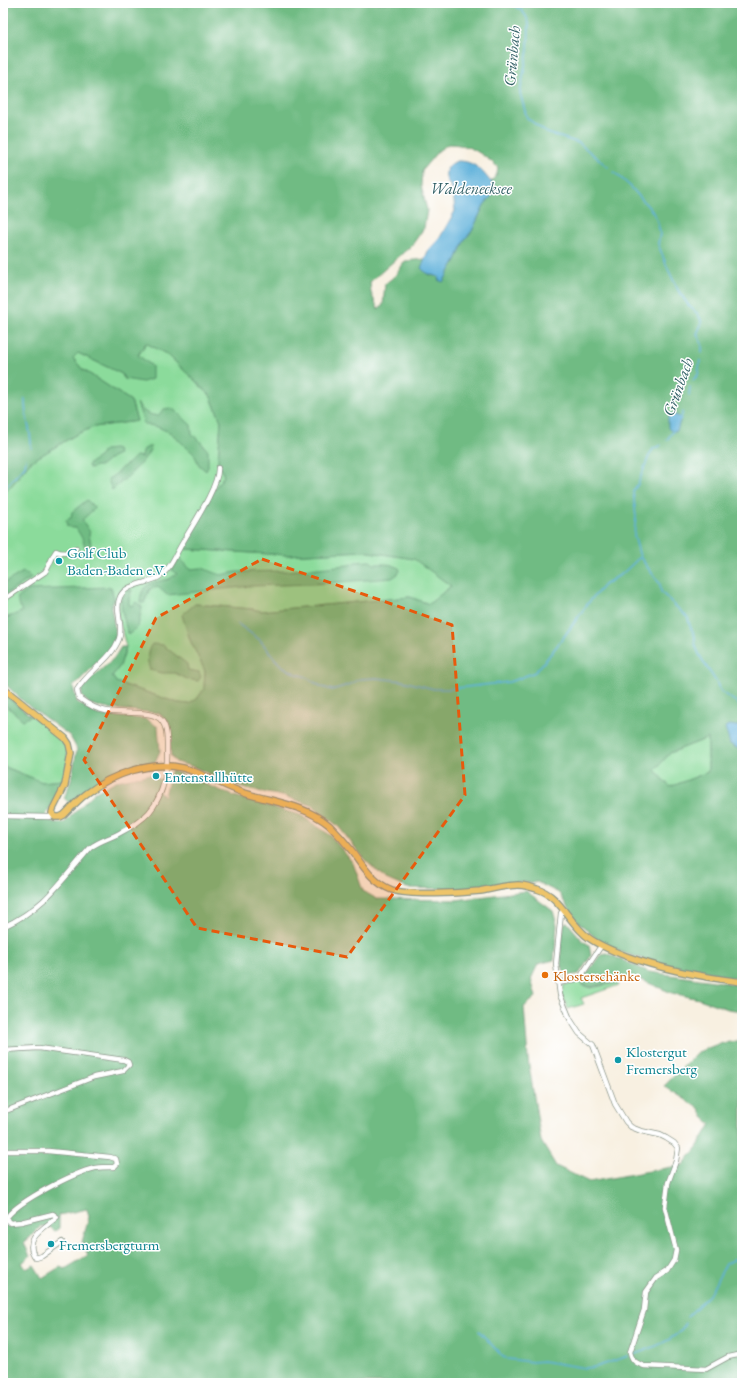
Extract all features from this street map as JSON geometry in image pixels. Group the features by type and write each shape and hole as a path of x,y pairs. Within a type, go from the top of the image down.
{"main road":[{"path":"3,688 65,738 69,744 71,753 66,786 53,810 53,816 57,818 64,815 86,794 106,781 131,771 166,766 184,768 250,795 278,801 304,809 328,825 343,840 368,874 378,882 393,890 406,893 444,893 477,891 518,885 543,891 556,900 581,932 601,946 643,962 667,969 704,977 742,982"}],"street":[{"path":"3,927 22,918 47,898 86,853 97,843 138,823 153,808 161,794 168,756 166,730 160,719 149,714 107,711 90,706 78,698 77,690 82,681 112,653 120,638 118,611 120,597 127,589 159,577 172,563 182,542 199,515 211,491 218,468"},
{"path":"3,600 45,572 56,551 65,553 76,548"},
{"path":"3,816 53,816"},
{"path":"564,910 562,913 556,964 560,995 570,1019 579,1033 593,1045 615,1104 626,1122 631,1127 641,1132 660,1135 674,1143 678,1148 676,1161 668,1183 665,1207 676,1250 674,1260 667,1271 656,1278 646,1292 644,1310 630,1352 632,1358 636,1363 644,1366 706,1369 728,1357 742,1354"},
{"path":"558,983 574,980 581,976 601,946"},
{"path":"3,1050 39,1048 124,1060 128,1062 129,1065 123,1071 94,1077 3,1112"},
{"path":"3,1151 48,1151 116,1159 117,1164 114,1167 96,1168 78,1173 30,1198 10,1214 7,1220 10,1223 21,1222 53,1214 57,1217 38,1232 32,1242 33,1253 36,1258 42,1256 62,1242"}],"highlighted area":[{"path":"262,559 452,625 465,795 347,957 197,928 84,760 156,618"}],"green space":[{"path":"3,3 742,3 742,727 738,725 730,744 742,751 742,980 669,967 621,952 600,942 574,918 559,893 537,882 505,883 465,889 407,888 386,879 366,861 338,826 311,805 287,797 243,788 191,766 176,762 171,756 169,722 159,713 104,708 90,704 82,697 82,687 114,658 121,647 126,647 120,666 112,676 116,682 178,703 189,704 197,699 204,689 205,671 190,640 182,615 195,604 261,611 410,597 429,604 451,586 414,559 363,551 287,555 184,549 213,491 224,476 218,461 221,421 210,395 168,355 146,343 138,355 152,366 152,379 143,382 124,379 122,374 78,353 73,358 82,369 131,401 137,421 94,427 77,434 30,462 9,489 3,494","holes":["448,144 456,144 470,148 481,154 498,167 497,174 491,182 497,190 484,205 472,231 465,239 456,260 443,282 439,277 430,275 422,268 425,259 405,261 396,275 385,284 383,305 378,309 371,293 370,282 412,245 424,228 427,210 421,186 422,170 438,151","708,738 708,772 670,787 655,770 670,753"]},
{"name":"Golf Club Baden-Baden e.V.","path":"146,343 168,355 210,395 221,421 218,461 224,476 202,511 185,549 287,555 363,551 415,559 451,586 429,604 410,597 261,611 195,604 190,640 205,671 204,689 197,699 189,704 178,703 116,682 112,676 120,666 126,647 111,587 22,612 3,619 3,494 9,489 30,462 77,434 94,427 137,421 131,401 82,369 73,358 78,353 122,374 124,379"},
{"path":"137,403 149,414 158,416 164,409 171,408 191,425 192,434 208,451 208,467 206,471 199,465 194,454 171,433 158,427 144,424"},
{"path":"151,447 140,465 112,490 108,479 116,474 136,456 142,457 143,450"},
{"path":"105,450 117,450 119,454 112,457 101,466 95,466 92,469 89,468 88,465 101,455 102,452"},
{"path":"87,500 95,508 82,520 90,532 91,545 88,548 85,547 76,528 67,526 66,520 71,518 72,512"},
{"path":"179,557 190,569 202,568 221,575 236,572 286,571 349,565 356,562 370,561 374,564 391,565 400,569 398,574 392,578 313,584 252,586 167,595 158,587 150,589 144,603 140,603 144,588 155,582 168,579 177,574 172,570"},
{"path":"23,572 31,578 3,596 3,584"},
{"path":"111,587 114,598 111,607 117,640 107,653 73,687 77,702 98,715 146,719 158,727 160,751 155,762 117,771 69,803 64,798 71,781 77,749 70,736 25,703 3,682 3,633 5,628 3,619 22,612 17,599 28,590"},
{"path":"128,590 132,590 129,598 129,605 132,606 136,602 142,607 138,627 128,635 122,611 121,599"},
{"path":"152,644 163,645 187,664 188,670 199,672 201,677 198,681 187,679 175,673 161,673 150,670 148,657"},
{"path":"3,691 25,711 56,734 65,745 67,750 67,761 63,780 42,782 3,766"},
{"path":"3,694 31,716 23,720 3,703"},
{"path":"708,738 708,772 670,787 655,770 670,753"},
{"path":"3,766 42,782 63,780 61,790 46,815 49,820 55,823 64,823 94,793 116,781 152,774 154,778 161,780 159,793 165,796 171,771 173,771 234,796 300,815 330,835 353,863 363,891 377,899 456,900 526,891 553,911 557,925 554,960 538,964 531,979 536,997 524,1007 528,1059 541,1141 556,1166 589,1182 683,1165 698,1146 711,1124 703,1117 699,1108 664,1086 698,1052 718,1044 742,1040 742,1383 3,1383","holes":["87,1209 89,1217 82,1242 88,1255 65,1269 60,1267 42,1278 34,1265 26,1269 22,1263 30,1256 24,1243 41,1226 50,1227 55,1231 59,1228 59,1215"]},
{"path":"567,922 582,940 589,945 591,956 579,974 567,976 562,964 561,952 564,925"},
{"path":"606,953 649,972 742,985 742,1011 728,1009 699,999 672,993 637,978 590,987 583,985 582,980 601,954"},
{"path":"581,979 582,985 590,988 618,983 619,985 581,998 584,1004 568,1009 562,996 561,990 564,989 563,985 571,984"}],"water":[{"name":"Waldenecksee","path":"457,161 464,161 476,166 485,174 497,190 484,205 472,231 465,239 456,260 443,282 438,280 439,277 427,273 421,268 428,251 439,239 455,211 454,197 452,189 447,181 446,171 449,166"},
{"path":"671,415 676,415 681,418 677,431 671,431 668,428 668,418"},
{"path":"730,725 742,727 742,751 730,744 725,728 726,726"}],"waterway":[{"name":"Grünbach","path":"510,3 521,10 529,23 528,50 520,93 527,118 547,133 579,143 608,167"},
{"name":"Grünbach","path":"614,172 630,186 652,211 657,220 660,233 658,244 668,269 678,290 689,306 698,314 701,320 701,325 697,334 702,344 702,353"},
{"name":"Grünbach","path":"693,380 698,375 700,360"},
{"name":"Grünbach","path":"689,395 690,387"},
{"path":"25,399 31,448"},
{"name":"Grünbach","path":"680,420 683,412"},
{"name":"Grünbach","path":"667,440 673,431"},
{"name":"Grünbach","path":"661,445 653,449 638,484 633,491 636,517 634,535 640,557 660,584 661,592 688,618 695,636 696,647 720,689 742,709"},
{"path":"3,490 25,466 26,459"},
{"path":"238,624 260,640 282,666 296,674 304,676 322,687 332,690 360,679 376,678 403,681 434,689 449,689 509,682 535,672 604,585 623,573 640,557"},
{"path":"687,1317 709,1295 726,1264 742,1255"},
{"path":"632,1355 670,1339 682,1329 685,1323"},
{"path":"479,1331 503,1357 506,1358"},
{"path":"508,1359 532,1362 543,1361 585,1368 596,1367 628,1356"}],"place":[{"name":"Golf Club Baden-Baden e.V.","path":"59,561"},
{"name":"Entenstallhütte","path":"156,776"},
{"name":"Klosterschänke","path":"545,975"},
{"name":"Klostergut Fremersberg","path":"618,1060"},
{"name":"Fremersbergturm","path":"51,1244"}]}
